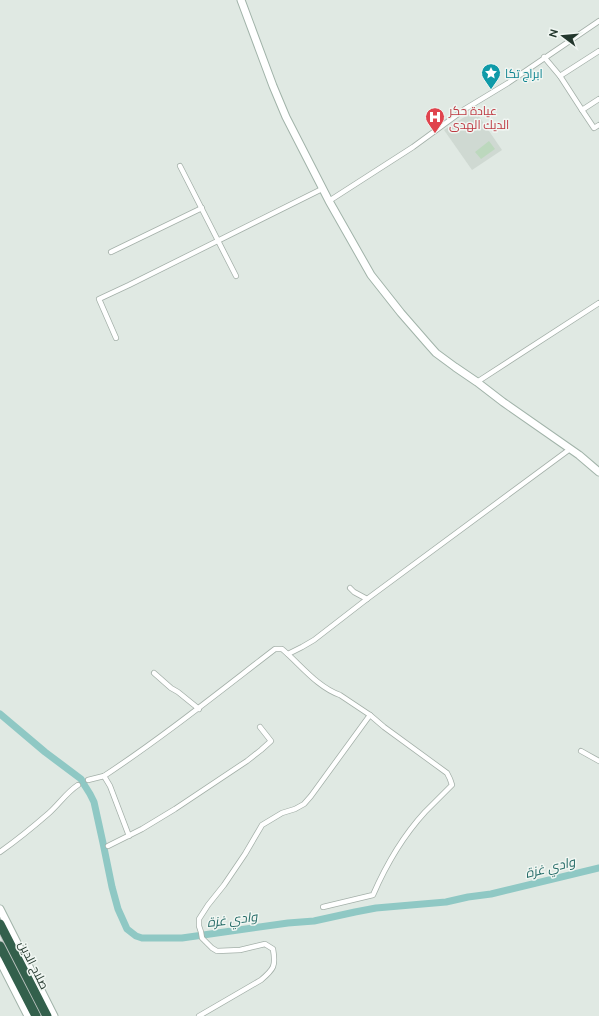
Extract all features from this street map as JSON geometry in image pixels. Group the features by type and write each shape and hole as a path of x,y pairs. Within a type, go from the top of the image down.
{"highway":[{"name":"صلاح الدين","path":"0,924 47,1016"},
{"name":"صلاح الدين","path":"0,946 36,1016"}],"street":[{"path":"241,0 286,117 322,189 372,275 401,313 436,352 503,402 570,449 599,472"},
{"path":"329,201 413,147 465,109 508,83 544,57 599,21"},
{"path":"560,76 599,51"},
{"path":"544,57 560,76 594,128 599,125"},
{"path":"582,110 599,99"},
{"path":"180,166 236,276"},
{"path":"116,338 99,299 322,189"},
{"path":"111,252 202,208"},
{"path":"478,382 599,302"},
{"path":"288,654 314,640 570,449"},
{"path":"350,588 367,599"},
{"path":"88,780 104,776 146,748 275,649 282,649 317,681 370,715 447,774 452,786 425,812 411,829 388,864 373,895 323,907"},
{"path":"154,673 170,688 178,692 199,708"},
{"path":"199,1016 261,980 274,967 273,949 265,944 240,950 217,951 212,948 202,938 199,919 245,854 262,825 282,813 295,809 304,804 370,715"},
{"path":"108,846 142,829 176,809 261,750 272,741 260,727"},
{"path":"581,751 599,761"},
{"path":"104,776 110,786 129,836"},
{"path":"0,852 21,837 78,785"},
{"path":"0,909 54,1016"},
{"path":"0,960 28,1016"}],"shaded area":[{"path":"474,111 502,150 472,170 444,130"}],"green space":[{"path":"489,141 495,149 481,159 475,152"}],"waterway":[{"name":"وادي غزة","path":"0,714 45,752 81,779 94,802 118,909 127,929 136,936 142,938 182,938 288,923 314,921 376,908 446,902 491,894 599,868"}],"place":[{"name":"ابراج تكا","path":"491,90"},
{"name":"عيادة حكر الديك الهدى","path":"435,134"}]}
